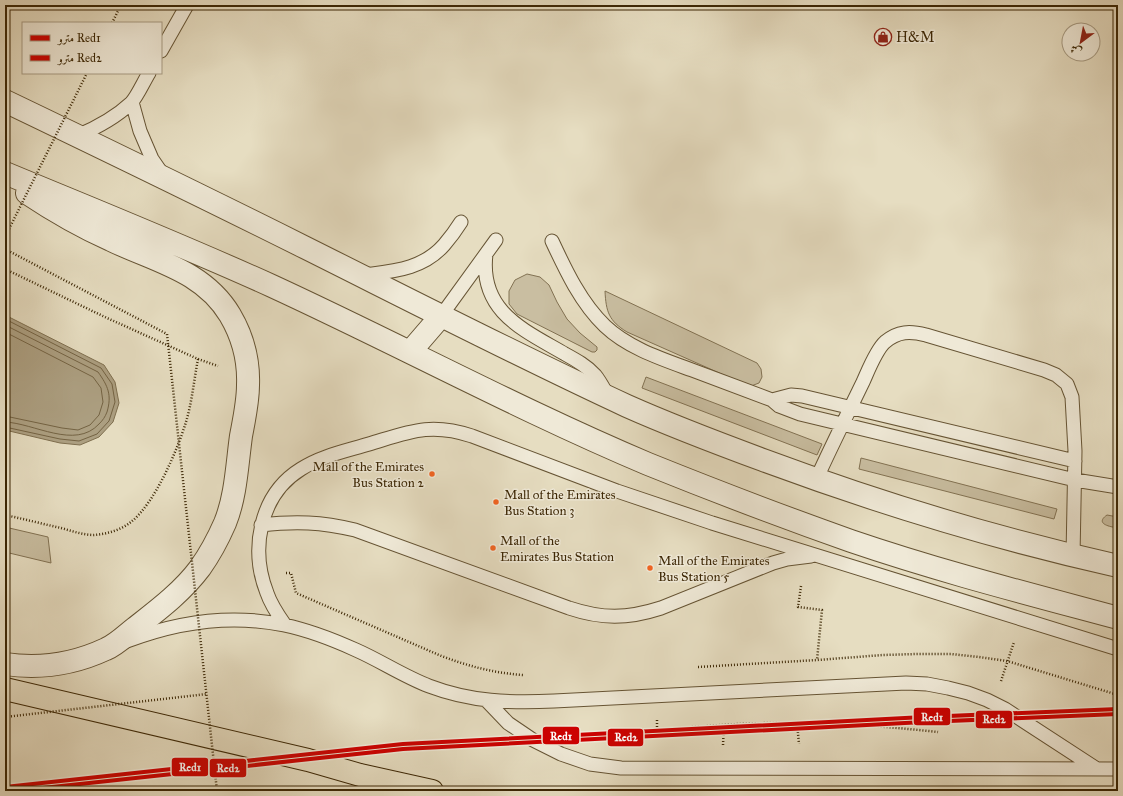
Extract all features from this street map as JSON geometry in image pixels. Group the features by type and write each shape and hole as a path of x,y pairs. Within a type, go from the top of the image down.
{"highway":[{"path":"5,689 308,760 360,775 432,791"}],"street":[{"path":"5,101 203,196 547,369 628,406 710,440 816,480 880,502 1073,556 1118,566"},
{"path":"5,173 133,225 272,286 553,422 647,463 749,504 852,541 957,574 1118,618"},
{"path":"5,178 38,201 87,229 187,274 203,285 217,298 229,313 238,330 245,349 248,368 248,387 234,487 226,521 200,568 183,588 164,605 108,649 84,658 61,664 36,666 5,664"},
{"path":"410,352 441,316"}],"lane":[{"path":"162,49 187,5"},
{"path":"78,136 96,128 132,102 148,74"},
{"path":"132,102 140,131 152,159 165,178"},
{"path":"362,276 403,270 418,265 432,257 444,246 461,222"},
{"path":"441,316 496,240"},
{"path":"552,241 566,271 588,307 605,327 648,354 772,400 789,410 1075,480 1118,487"},
{"path":"486,254 485,264 487,283 494,301 505,315 518,326 580,363 596,376 609,397"},
{"path":"816,480 850,407 876,355 884,343 897,335 912,332 926,335 1044,370 1056,375 1067,384 1072,397 1075,451 1073,556"},
{"path":"772,400 791,395 802,396 1075,461"},
{"path":"285,625 267,594 259,560 258,541 261,525 275,494 286,480 314,461 406,432 432,428 460,431 617,491 712,523 1118,649"},
{"path":"261,525 285,522 308,522 355,530 568,608 599,616 631,616 646,613 773,563 803,556 818,555"},
{"path":"108,649 162,629 190,623 218,620 252,621 285,625 309,632 355,650 403,675 430,686 457,694 486,700 508,702 906,683 927,684 968,693 1005,709 1097,769"},
{"path":"486,700 508,723 533,740 561,754 590,764 621,768 1118,769"}],"path":[{"path":"112,22 121,5"},
{"path":"5,237 86,74"},
{"path":"5,249 167,334 217,791"},
{"path":"5,269 107,318 198,359 224,368"},
{"path":"5,515 93,535 107,533 130,523 140,514 152,497 172,460 186,421 198,359"},
{"path":"262,577 291,572 296,593 461,664 482,670 528,676"},
{"path":"801,586 798,607 822,610 817,660"},
{"path":"999,687 1016,635"},
{"path":"696,667 883,655 951,654 1007,662 1118,695"},
{"path":"5,717 207,694"},
{"path":"657,696 657,730 724,724 797,723 883,726 938,732"}],"shaded area":[{"path":"527,274 540,277 549,285 567,319 580,333 597,347 595,352 592,352 517,314 509,304 509,291 515,280"},
{"path":"605,291 757,363 761,369 762,377 759,383 751,386 744,384 627,332 612,320 606,305"},
{"path":"646,377 822,444 817,455 642,388"},
{"path":"861,458 1057,509 1054,519 859,469"},
{"path":"1107,515 1118,517 1118,528 1108,526 1103,523 1103,518"},
{"path":"5,527 48,537 51,563 5,552"}],"water":[{"path":"5,315 104,365 115,382 119,403 113,422 99,437 80,445 60,443 5,430"}],"metro line":[{"name":"Red1","path":"5,787 403,744 924,717 1118,709"},
{"name":"Red2","path":"15,791 403,749 924,722 1118,714"}],"place":[{"name":"H&M","path":"883,37"},
{"name":"Mall of the Emirates Bus Station 2","path":"432,474"},
{"name":"Mall of the Emirates Bus Station 3","path":"496,502"},
{"name":"Mall of the Emirates Bus Station","path":"493,548"},
{"name":"Mall of the Emirates Bus Station 5","path":"650,568"}]}
